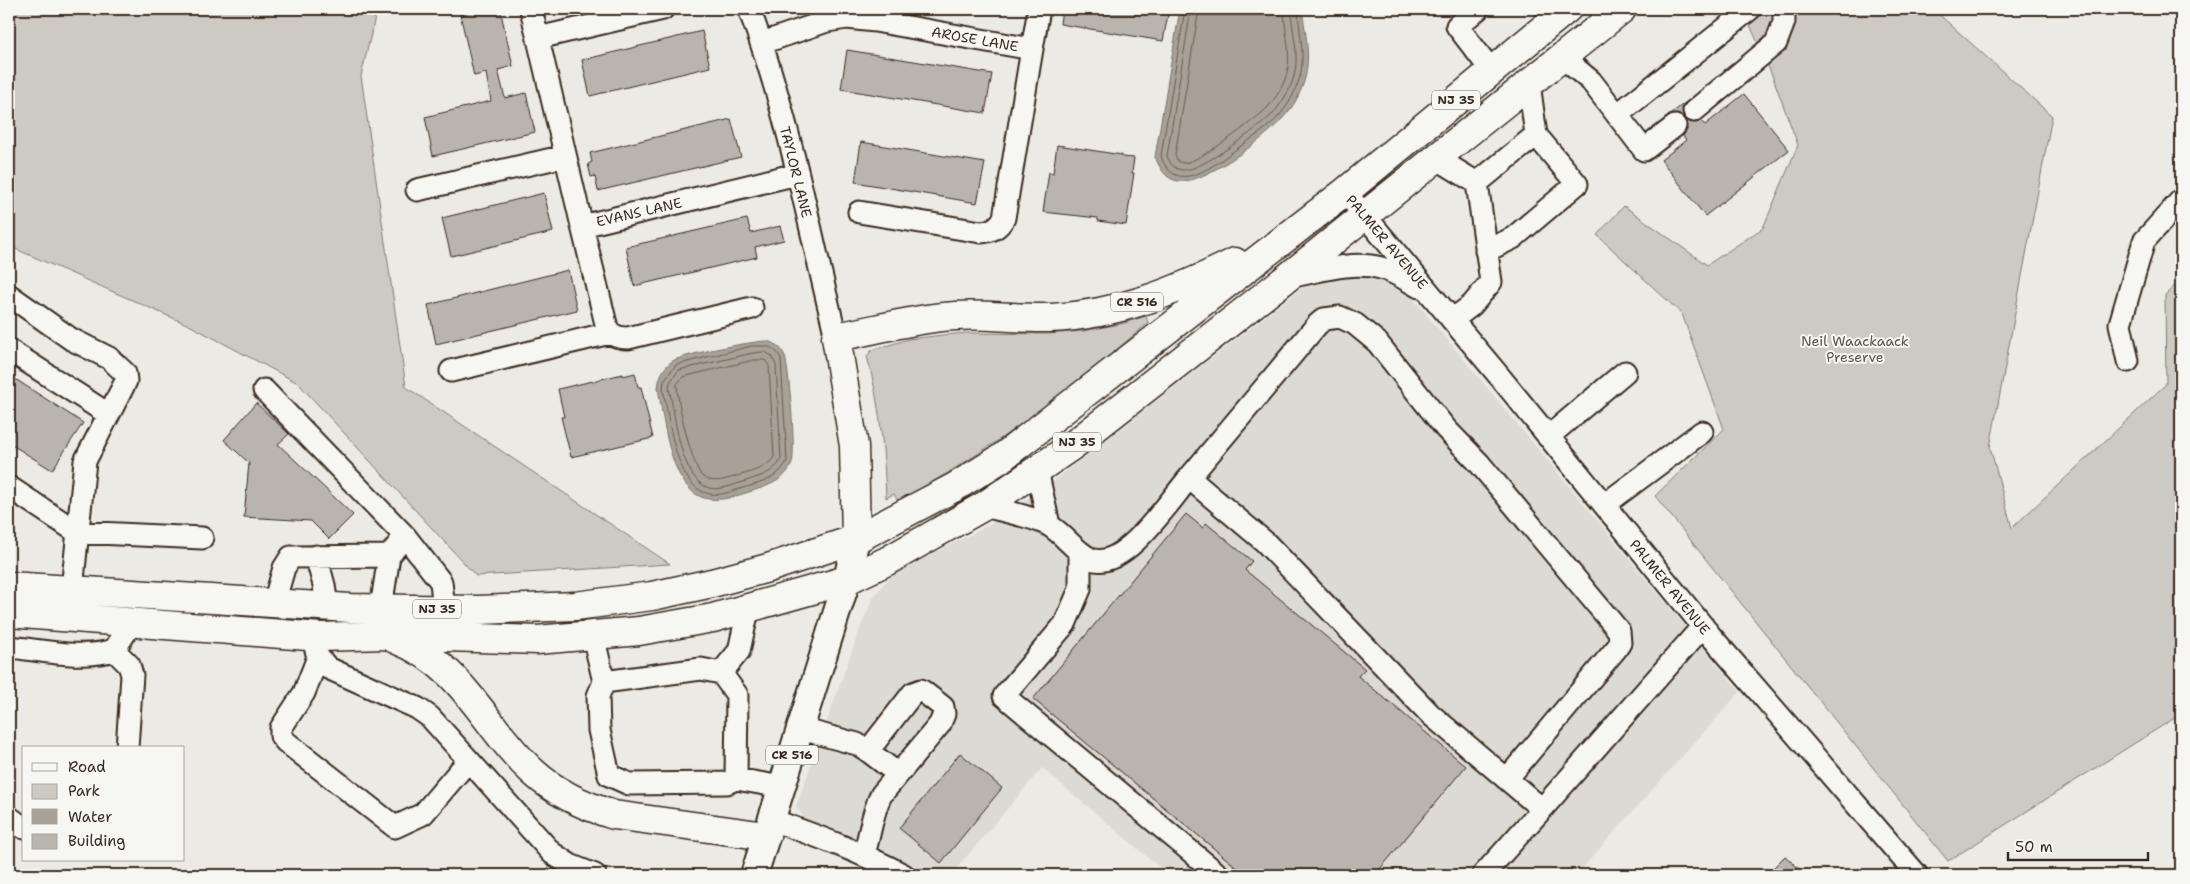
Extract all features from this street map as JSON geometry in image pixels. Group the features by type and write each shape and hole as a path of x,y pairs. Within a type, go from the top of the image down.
{"highway":[{"name":"NJ 35","path":"9,613 132,622 315,647 382,622 444,609 575,606 652,596 712,584 856,539 956,487 1000,459 1345,192 1567,9"},
{"name":"NJ 35","path":"9,586 326,606 382,622 537,640 639,631 748,610 847,580 888,561 984,506 1072,446 1288,277 1622,9"},
{"name":"CR 516","path":"856,539 854,446 836,338 930,319 955,316 1053,318 1115,310 1177,290 1288,236"},
{"path":"382,622 444,667 524,762 546,783 568,797 614,815 769,828"}],"main road":[{"name":"CR 516","path":"754,875 847,580 856,539"}],"street":[{"name":"EVANS LANE","path":"531,9 582,226 796,174"},
{"path":"538,38 663,9"},
{"name":"TAYLOR LANE","path":"748,9 762,43 779,101 836,338"},
{"name":"AROSE LANE","path":"762,43 827,21 847,18 875,21 1032,49 1039,9"},
{"path":"1478,9 1457,26 1492,70"},
{"path":"1617,115 1750,9"},
{"path":"1694,112 1776,43 1784,22 1784,9"},
{"path":"859,212 981,232 994,229 1000,224 1004,218 1032,49"},
{"path":"1562,57 1591,80 1644,150 1675,126"},
{"path":"1486,251 1513,238 1577,184 1536,135 1529,83"},
{"path":"1477,183 1536,135"},
{"path":"417,190 565,156"},
{"path":"1436,158 1477,183"},
{"path":"1452,320 1472,305 1491,282 1477,183"},
{"name":"PALMER AVENUE","path":"1345,192 1703,626 1917,875"},
{"path":"2128,362 2120,324 2144,241 2181,200"},
{"path":"582,226 607,328 617,337 628,338 752,308"},
{"name":"PALMER AVENUE","path":"1288,277 1342,267 1365,265 1382,269 1401,277 1429,293"},
{"path":"9,295 71,339 109,358 125,373 126,381 85,461 72,590"},
{"path":"984,506 1049,525 1080,554 1100,561 1121,554 1132,545 1317,325 1324,319 1333,316 1347,320 1377,342 1446,429 1478,463 1619,631 1620,643 1616,649 1508,779"},
{"path":"452,371 610,332"},
{"path":"9,350 108,414"},
{"path":"1548,437 1625,372"},
{"path":"264,390 405,536 441,582 444,609"},
{"path":"1604,505 1702,432"},
{"path":"1037,470 1049,525"},
{"path":"1189,478 1265,542 1430,714 1542,809"},
{"path":"9,487 78,532 202,538"},
{"path":"382,622 389,556 405,536"},
{"path":"1080,554 1080,589 1065,624 1004,696 1219,875"},
{"path":"316,556 324,585 326,606"},
{"path":"274,603 284,568 292,557 389,556"},
{"path":"721,673 739,651 748,610"},
{"path":"9,647 59,653 104,653 114,650 132,622"},
{"path":"1483,875 1703,626"},
{"path":"593,635 604,682 598,696 599,730 609,775 629,784 727,783 736,779 782,787"},
{"path":"315,647 304,693 281,728 281,736 286,742 395,827 423,814 468,761"},
{"path":"315,647 328,668 424,712 552,853 570,865 594,875"},
{"path":"114,650 129,665 132,675 127,746"},
{"path":"604,682 701,669 721,673 737,695 736,779"},
{"path":"864,854 876,805 881,795 940,724 944,714 943,707 921,690 914,694 868,751"},
{"path":"801,729 857,744 898,774"},
{"path":"9,817 22,827"},
{"path":"769,828 840,844 904,875"}],"shaded area":[{"path":"1344,272 1378,277 1411,296 1740,692 1576,875 1169,875 1042,768 951,875 925,875 881,848 805,819 796,807 859,631 873,598 885,582 901,570 989,525 1056,479 1303,287"}],"green space":[{"path":"9,9 377,9 361,76 406,387 670,564 476,576 298,383 191,326 9,246"},
{"name":"Neil Waackaack Preserve","path":"1743,9 1933,9 2052,116 1990,447 2012,528 2166,384 2165,295 2181,280 2181,714 1948,861 1655,496 1724,429 1682,314 1597,235 1624,206 1707,265 1763,228 1798,145 1772,75"},
{"path":"1146,316 1148,323 1119,348 1059,396 997,441 898,501 894,494 886,498 881,427 867,356 872,350 909,339 943,335 966,333 1048,334 1083,331 1121,324"}],"water":[{"path":"1180,9 1302,9 1307,40 1304,82 1287,114 1248,149 1217,169 1188,181 1178,181 1170,178 1161,169 1155,157"},
{"path":"767,341 781,349 786,361 793,426 792,463 780,479 755,490 719,499 709,499 696,494 685,484 671,454 658,388 662,374 671,362 677,359 701,352"}],"building":[{"path":"459,9 500,9 513,66 498,70 505,98 526,93 535,132 433,156 425,117 491,101 486,73 474,76"},
{"path":"1062,9 1169,9 1163,41 1060,24"},
{"path":"702,31 710,67 590,96 582,60"},
{"path":"847,50 992,74 985,113 841,89"},
{"path":"1744,94 1789,150 1705,216 1661,160 1686,140 1683,136 1687,130 1686,120 1696,123 1701,121 1705,125"},
{"path":"1686,102 1682,107 1684,117 1674,114 1668,116"},
{"path":"731,119 741,157 598,191 595,176 591,177 588,164 592,162 590,153"},
{"path":"861,142 985,163 977,203 855,182"},
{"path":"1057,145 1134,158 1132,173 1134,173 1126,225 1098,221 1098,218 1043,212 1049,172 1053,173"},
{"path":"544,193 553,232 451,256 442,218"},
{"path":"747,219 751,233 780,226 784,240 755,247 757,257 634,286 626,247"},
{"path":"568,270 577,310 436,344 428,305"},
{"path":"635,373 638,387 641,387 653,438 571,457 561,417 564,417 558,389"},
{"path":"9,375 83,423 52,470 9,443"},
{"path":"256,403 289,434 278,444 353,515 329,539 311,521 244,517 249,463 224,440"},
{"path":"1186,514 1203,528 1206,523 1252,561 1245,570 1365,669 1358,676 1466,766 1375,875 1246,875 1033,699"},
{"path":"960,753 1002,788 941,863 899,828"},
{"path":"1785,856 1806,875 1766,875"}]}
